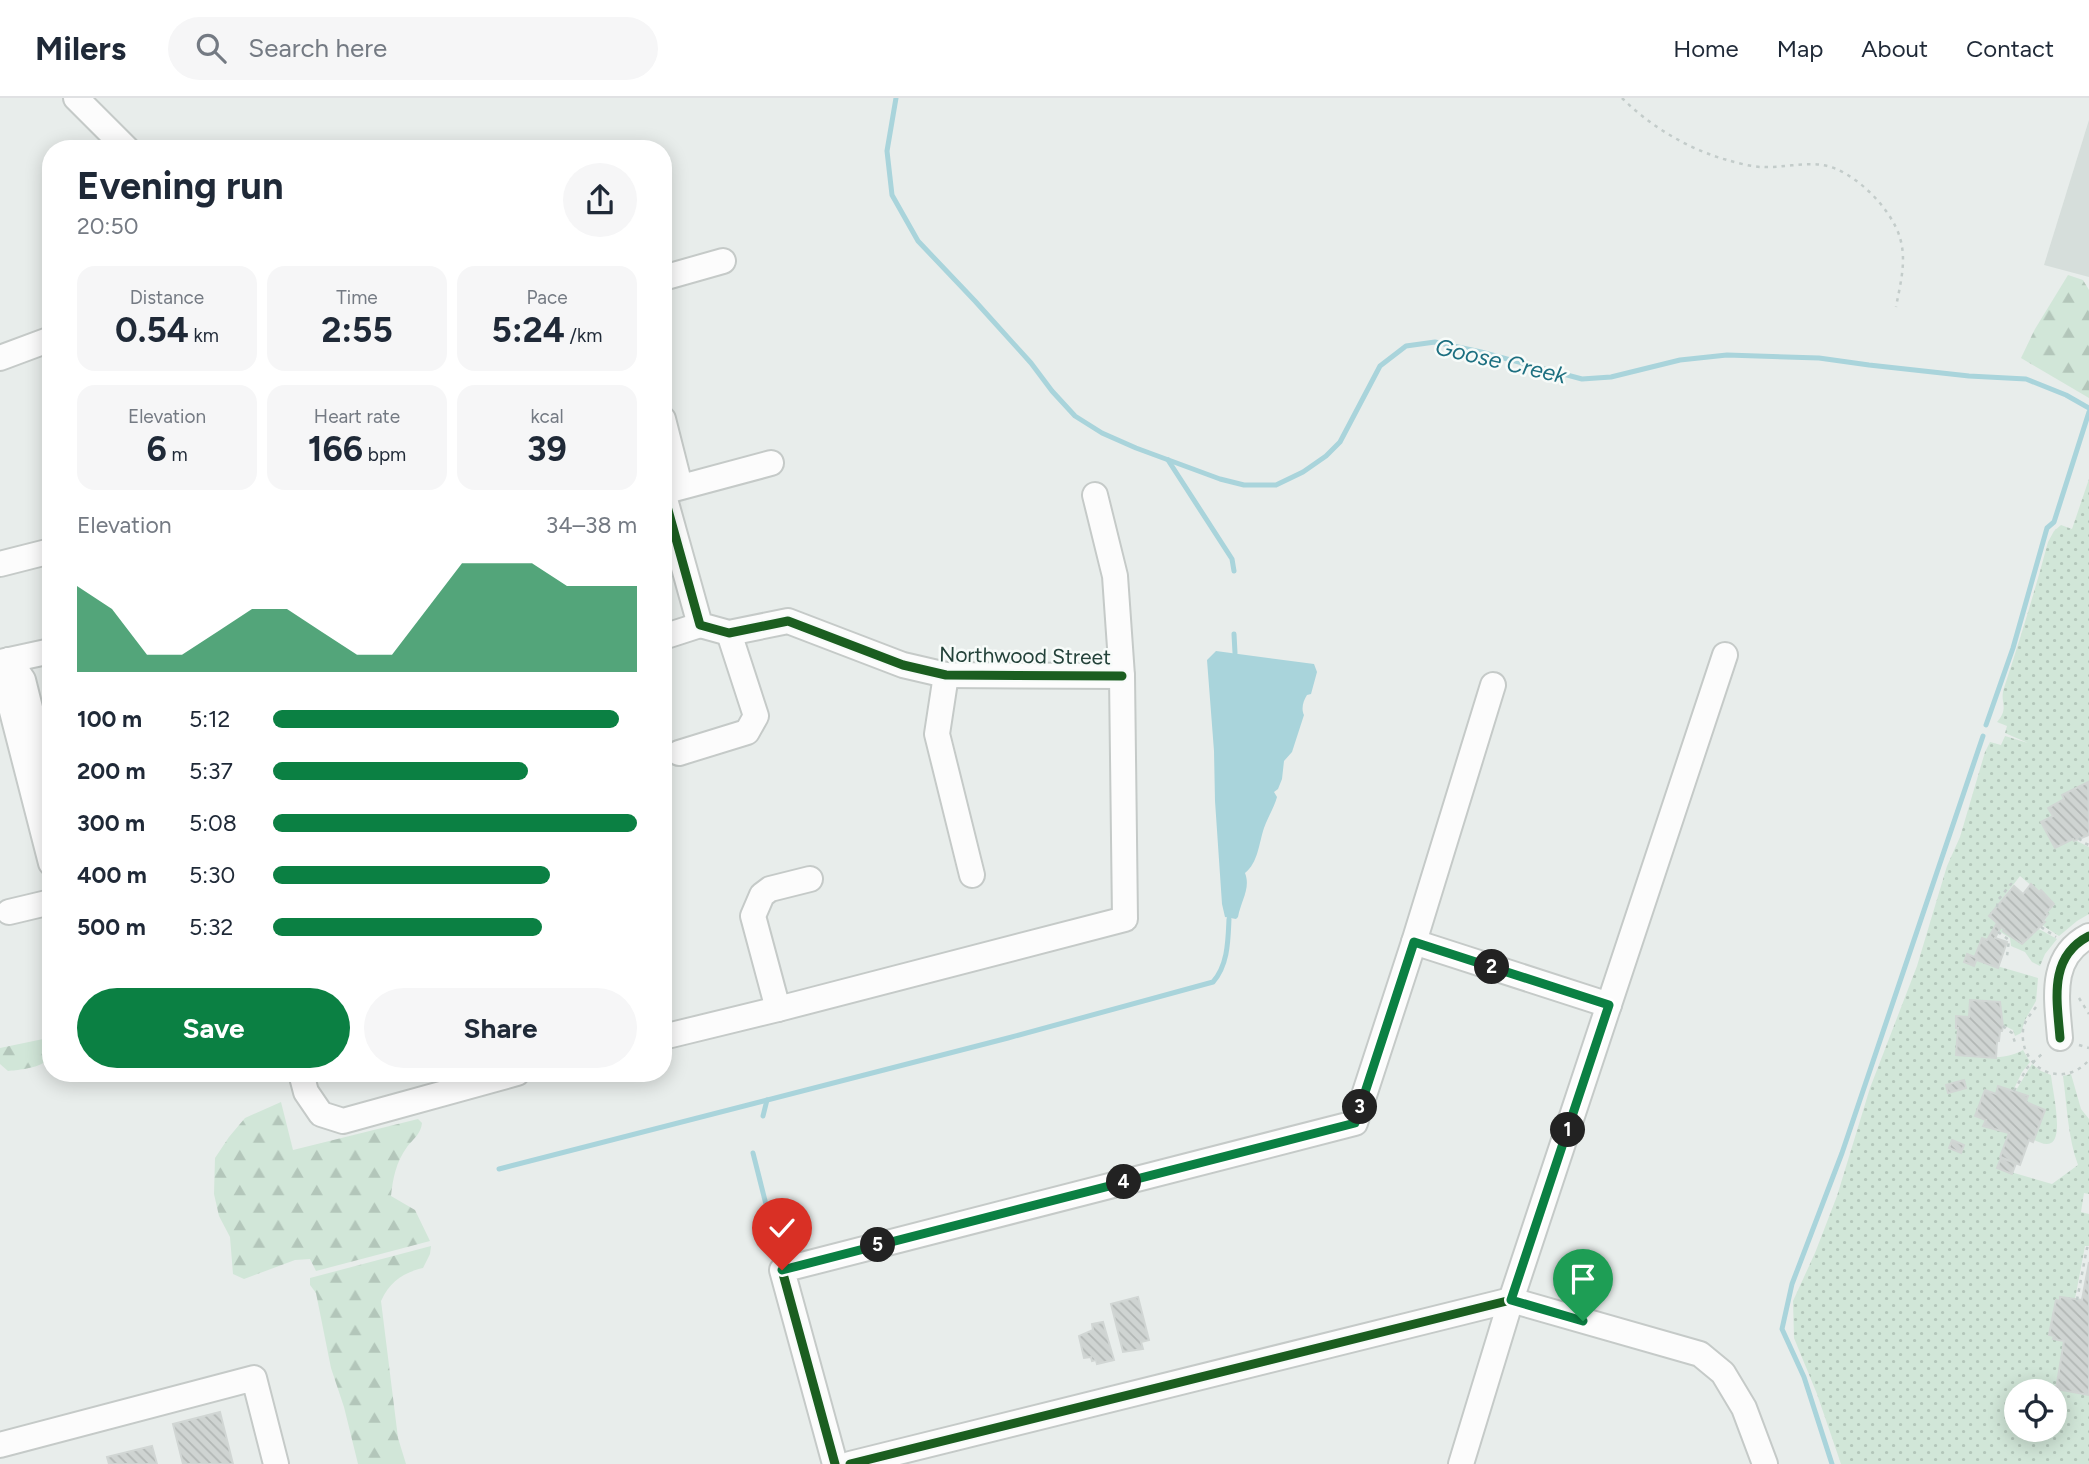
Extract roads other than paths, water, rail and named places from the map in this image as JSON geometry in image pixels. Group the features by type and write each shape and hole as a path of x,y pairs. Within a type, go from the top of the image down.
{"street":[{"path":"76,98 118,140"},
{"path":"672,275 723,261"},
{"path":"0,358 42,342"},
{"path":"672,634 700,625 672,489 771,463"},
{"path":"672,1035 1125,919 1122,676 1115,576 1095,495"},
{"path":"0,564 42,553"},
{"name":"Northwood Street","path":"700,625 729,633 788,621 903,665 946,675 1122,676"},
{"path":"679,753 747,732 755,716 729,633"},
{"path":"4,662 42,653"},
{"path":"1461,1464 1511,1300 1725,655"},
{"path":"4,662 23,680 42,756"},
{"path":"4,662 5,684 42,828"},
{"path":"946,675 937,734 972,875"},
{"path":"835,1464 782,1270 1355,1123 1493,685"},
{"path":"778,1009 753,916 762,895 770,889 810,879"},
{"path":"9,912 42,904"},
{"path":"2060,1038 2058,975 2066,954 2080,940 2089,936"},
{"path":"1414,942 1609,1005"},
{"path":"303,1082 306,1093 321,1114 343,1121 484,1082"},
{"path":"850,1464 1511,1300 1700,1354 1723,1373 1744,1408 1765,1464"},
{"path":"0,1445 254,1378 276,1464"}],"water":[{"path":"1216,651 1314,664 1317,672 1311,694 1307,695 1304,702 1304,715 1292,752 1284,761 1282,779 1274,792 1277,797 1255,858 1245,873 1246,889 1236,919 1225,917 1222,904 1207,660"}],"waterway":[{"name":"Goose Creek","path":"896,98 887,151 892,195 918,241 1031,363 1075,416 1102,433 1136,448 1220,479 1244,485 1276,485 1303,472 1340,442 1380,366 1406,346 1435,342 1582,379 1611,377 1680,360 1727,355 1819,358 1969,376 2026,379 2066,395 2089,408"},
{"path":"1986,725 2013,648 2047,528 2054,522 2089,412"},
{"path":"1168,460 1232,559 1234,571"},
{"path":"1234,634 1235,653"},
{"path":"1832,1464 1804,1377 1782,1329 1792,1284 1842,1153 1983,736"},
{"path":"499,1169 1008,1038 1213,982 1222,968 1229,919"},
{"path":"763,1116 767,1100"},
{"path":"753,1153 778,1252"}]}
